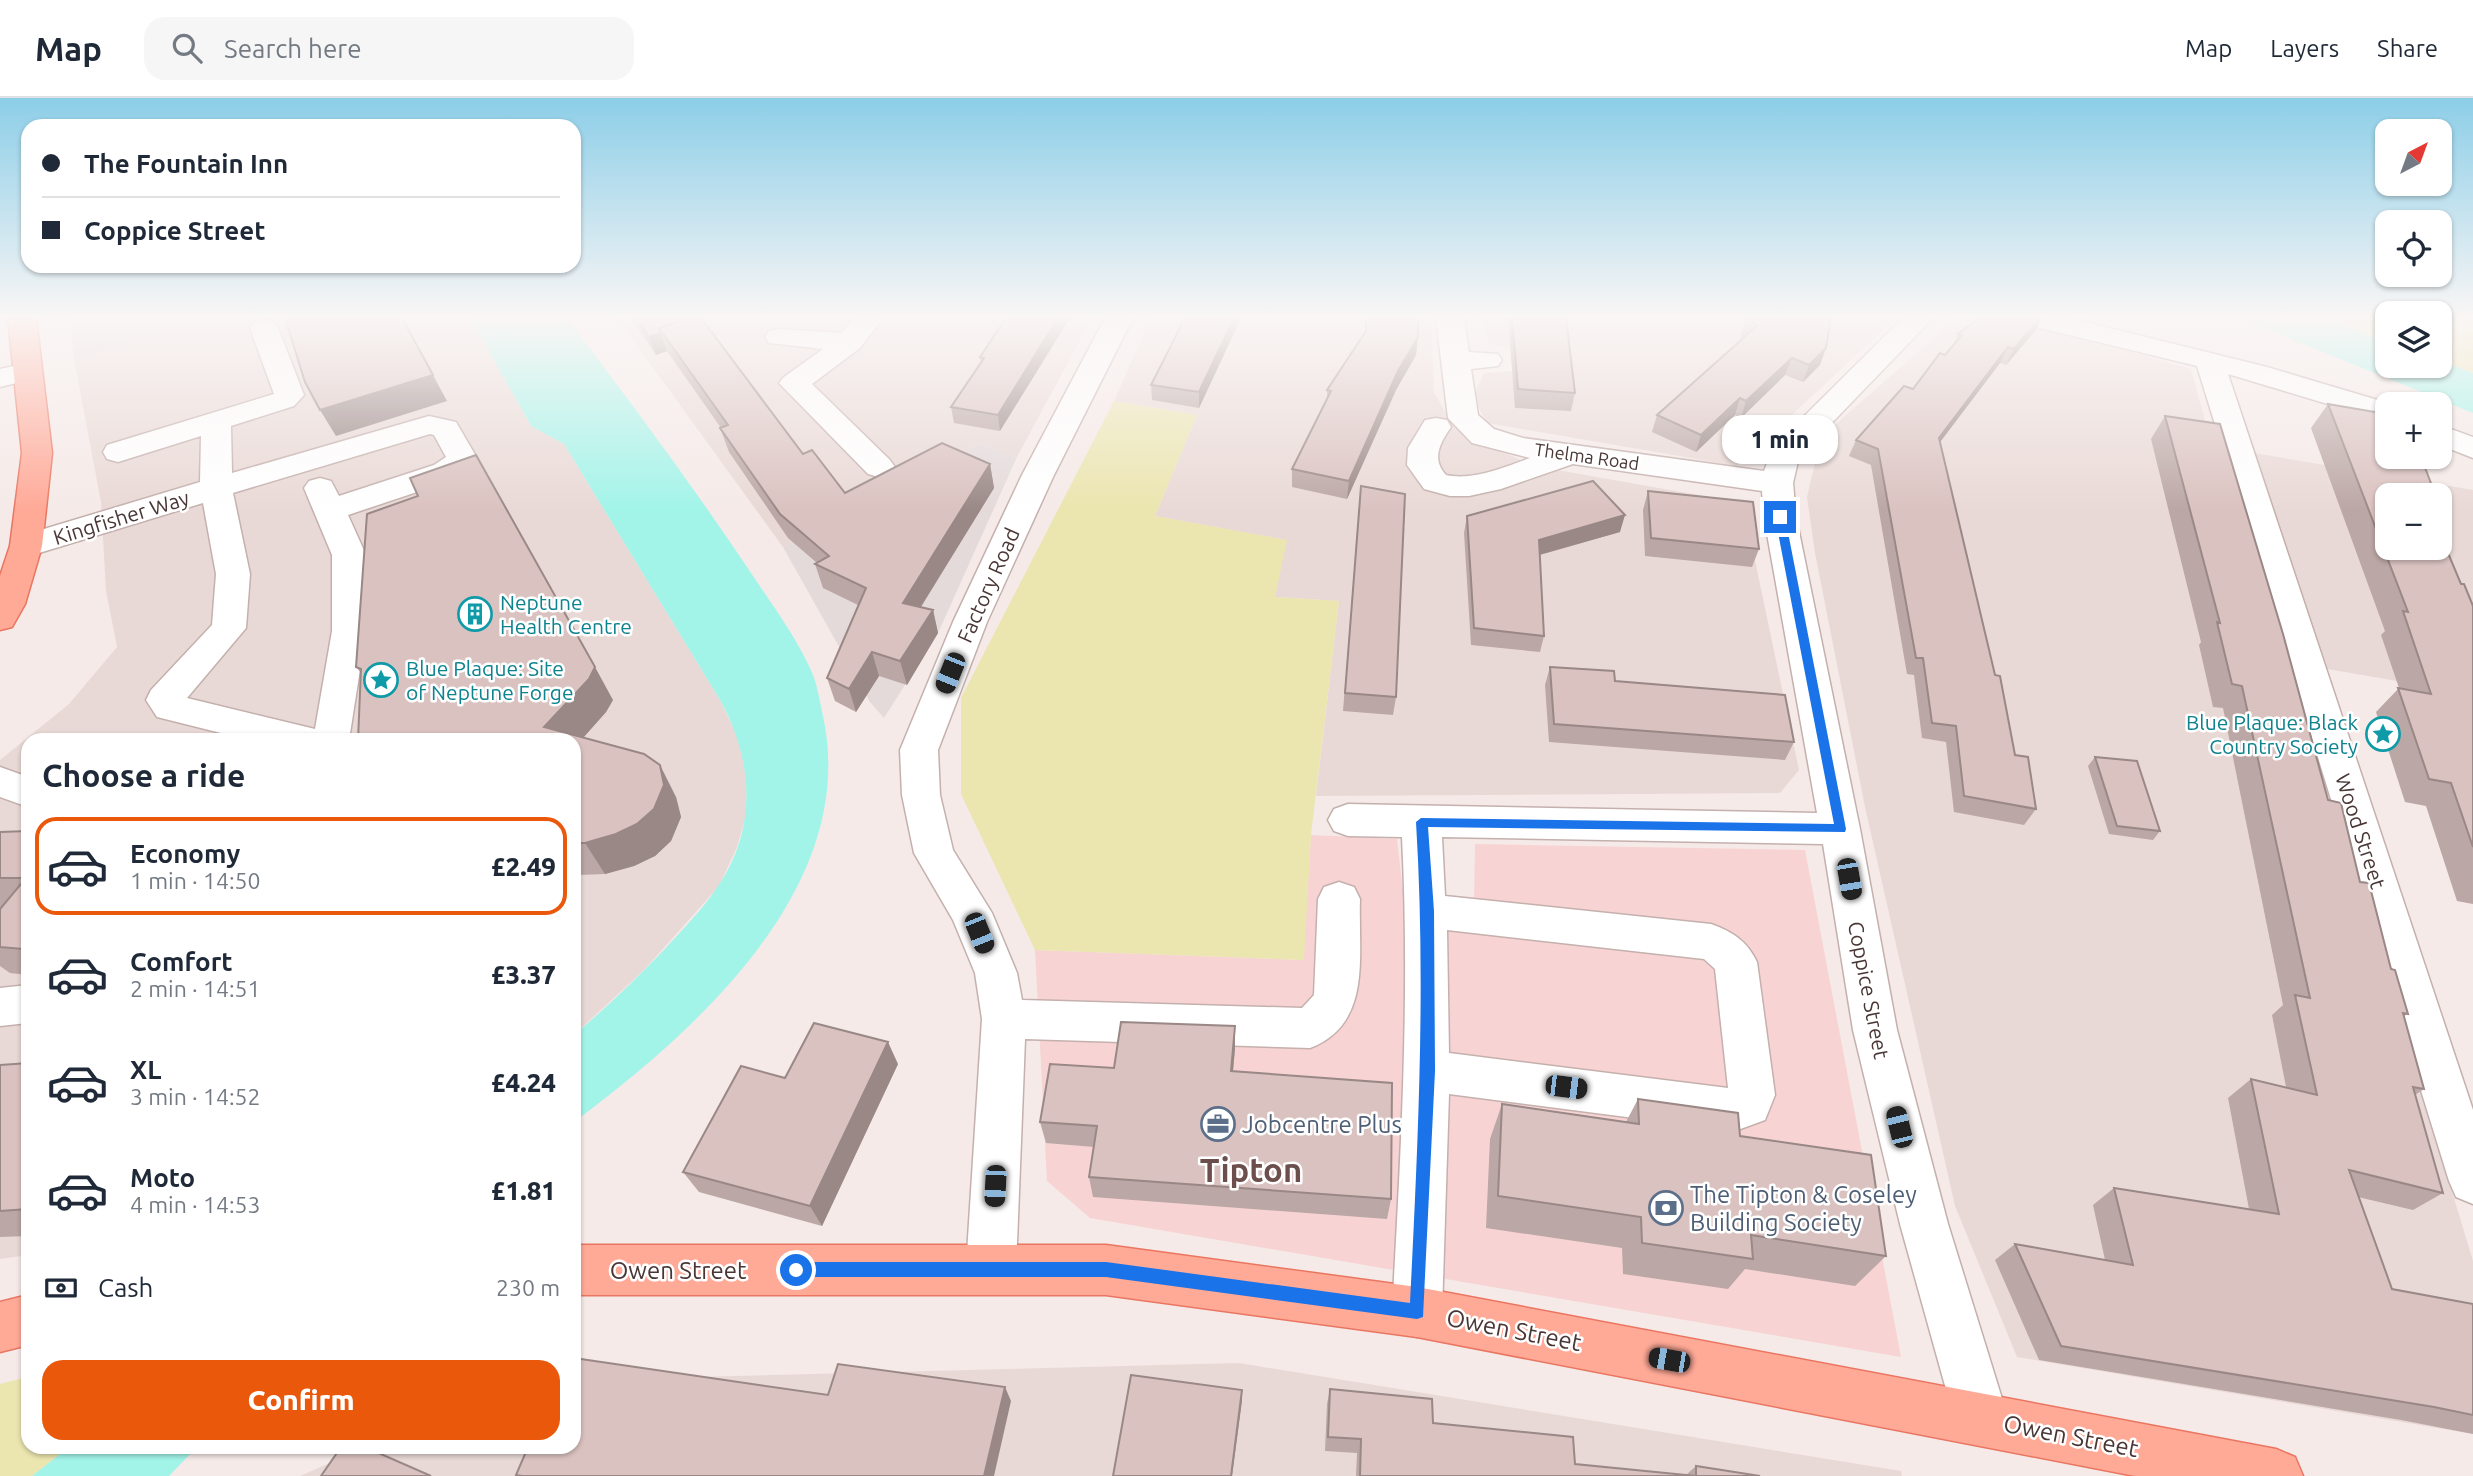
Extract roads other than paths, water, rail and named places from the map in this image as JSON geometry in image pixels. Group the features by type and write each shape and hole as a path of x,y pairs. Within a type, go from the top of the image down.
{"main road":[{"path":"0,618 8,604 26,547 37,453 21,382"},
{"name":"Owen Street","path":"581,1270 1106,1269 1417,1312 2276,1476"},
{"path":"0,1327 21,1322"}],"street":[{"path":"118,452 284,400 289,396 284,382"},
{"path":"795,382 879,467"},
{"name":"Factory Road","path":"991,1269 1004,1019 996,973 971,913 934,853 921,795 919,751 970,622 1038,475 1086,382"},
{"name":"Thelma Road","path":"1458,382 1463,418 1483,436 1520,447 1777,482"},
{"name":"Coppice Street","path":"1855,382 1784,454 1777,482 1780,517 1840,829 1874,1030 1924,1224 1981,1418"},
{"name":"Wood Street","path":"2217,382 2473,1181"},
{"path":"2289,382 2375,408"},
{"name":"Kingfisher Way","path":"216,421 216,488 233,574 229,628 164,700 170,707 276,733"},
{"name":"Kingfisher Way","path":"26,547 429,425 445,429 462,458 456,466 445,472 330,510"},
{"path":"1436,427 1424,443 1421,458 1426,474 1434,481 1456,488 1475,486 1571,454"},
{"path":"2452,439 2473,448"},
{"path":"307,461 349,555 349,618 333,733"},
{"path":"0,782 21,790"},
{"path":"1348,820 1840,829"},
{"path":"1417,1312 1428,1071 1427,898 1421,822"},
{"path":"1427,898 1711,942 1725,950 1736,962 1752,1095 1748,1105 1735,1111 1428,1071"},
{"path":"1004,1019 1310,1028 1326,1015 1336,998 1339,899"},
{"path":"0,1007 21,1005"}],"water":[{"path":"506,382 615,382 725,535 799,647 818,690 828,779 817,838 793,895 758,949 716,998 670,1044 581,1116 581,1029 663,951 718,886 740,841 746,793 739,746 720,700 564,444 531,426"},
{"path":"2397,382 2473,382 2473,413 2452,404 2452,392 2421,392"},
{"path":"60,1454 190,1454 169,1476 32,1476"}],"place":[{"name":"Neptune Health Centre","path":"475,614"},
{"name":"Blue Plaque: Site of Neptune Forge","path":"381,680"},
{"name":"Blue Plaque: Black Country Society","path":"2383,734"},
{"name":"Jobcentre Plus","path":"1218,1124"},
{"name":"The Tipton & Coseley Building Society","path":"1666,1208"}],"district":[{"name":"Tipton","path":"1251,1169"}]}
